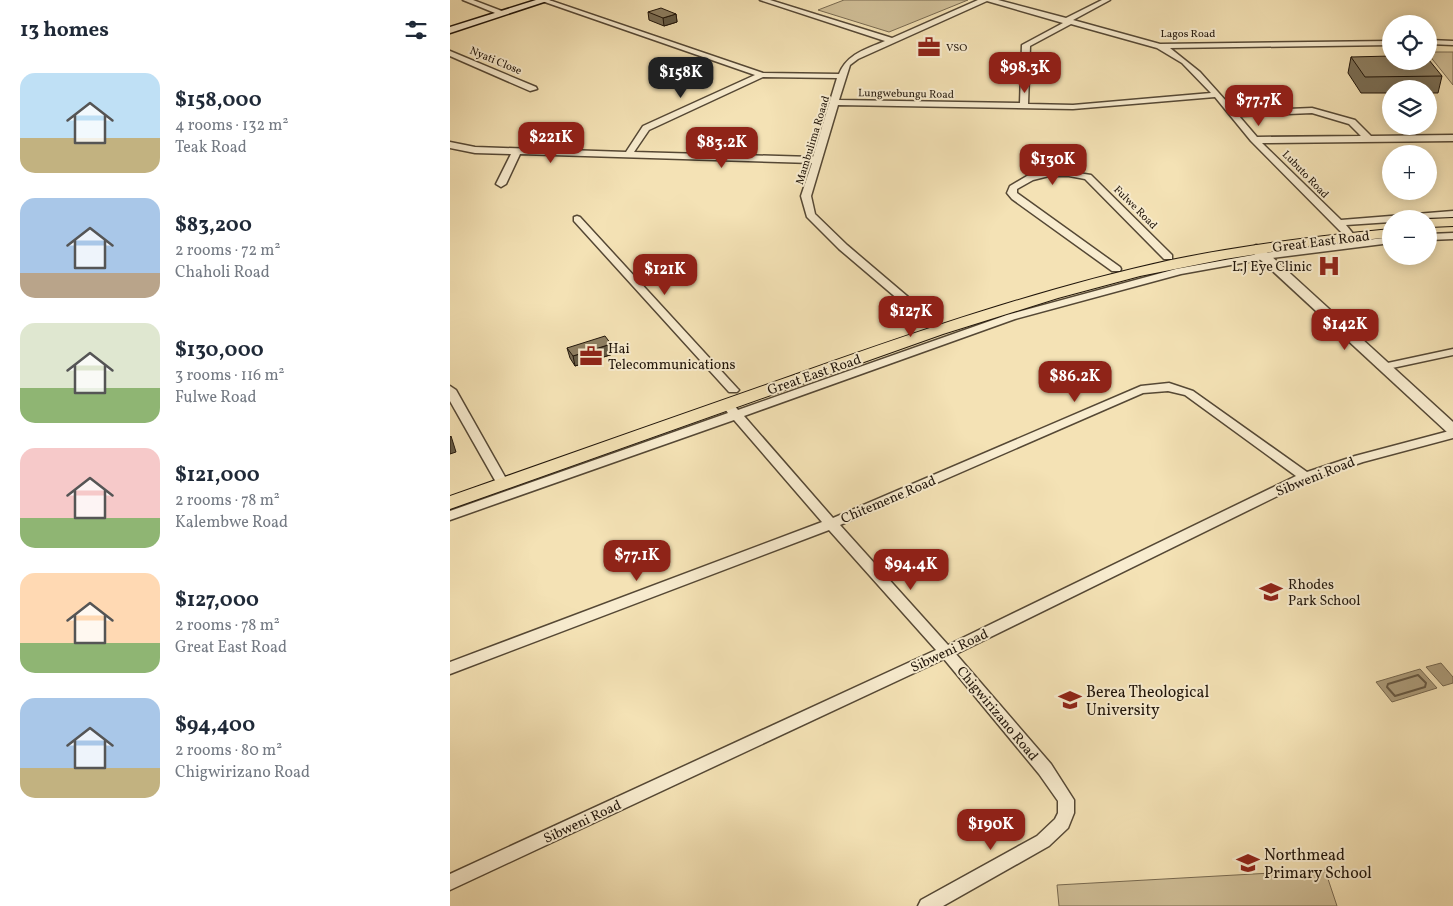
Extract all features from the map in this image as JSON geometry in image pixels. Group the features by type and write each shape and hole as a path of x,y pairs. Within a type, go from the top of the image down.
{"main road":[{"path":"450,30 529,0"},
{"path":"450,25 544,0"},
{"path":"1437,223 1453,222"},
{"name":"Great East Road","path":"732,403 930,322 989,303 1168,257 1276,239 1382,227"},
{"path":"1437,229 1453,228"},
{"name":"Great East Road","path":"450,489 500,479 732,403 1005,308 1122,276 1260,252 1344,230 1382,232"},
{"name":"Great East Road","path":"450,503 500,479"}],"street":[{"path":"466,0 499,12"},
{"path":"544,0 762,74 842,76"},
{"path":"763,0 890,40"},
{"name":"Mambulima Roaad","path":"930,322 843,247 810,215 806,196 842,76 852,60 890,40 984,0"},
{"name":"Lagos Road","path":"990,0 1160,46 1382,42"},
{"path":"1024,106 1023,87 1026,45 1107,0"},
{"path":"1437,42 1453,43"},
{"name":"Lubuto Road","path":"1160,46 1178,56 1255,140 1344,230"},
{"name":"Nyati Close","path":"450,53 534,89"},
{"path":"628,155 646,128 762,74"},
{"name":"Lungwebungu Road","path":"835,102 1083,107 1215,96"},
{"path":"1231,114 1312,110 1352,122 1368,138"},
{"path":"1255,140 1453,138"},
{"path":"450,145 475,150 517,152 816,160"},
{"path":"501,184 517,152"},
{"name":"Fulwe Road","path":"1116,269 1015,197 1012,193 1013,188 1035,177 1060,173 1088,177 1168,257"},
{"path":"1344,230 1453,214"},
{"name":"Chigwirizano Road","path":"577,219 831,524 946,652 1045,769 1066,800 1066,813 1062,823 1042,841 927,906"},
{"path":"1437,237 1453,236"},
{"path":"1260,252 1382,241"},
{"path":"1260,252 1453,432"},
{"path":"1383,367 1453,352"},
{"name":"Chitemene Road","path":"451,666 831,524 1141,390 1169,387 1188,393 1305,477"},
{"path":"450,390 500,479"},
{"path":"450,516 732,403"},
{"name":"Sibweni Road","path":"450,882 946,652 1305,477 1359,459 1453,432"}],"shaded area":[{"path":"844,0 968,0 889,32 818,10"},
{"path":"1437,52 1453,52 1453,85 1437,65"},
{"path":"1325,870 1337,906 1059,906 1057,885"}],"water":[{"path":"1441,663 1453,677 1453,683 1443,686 1426,667"},
{"path":"1420,669 1437,688 1392,702 1376,682"}],"building":[{"path":"661,8 676,14 663,18 648,12"},
{"path":"1382,56 1382,70 1437,70 1442,76 1365,77 1351,57"},
{"path":"605,336 611,344 573,356 567,348"}],"place":[{"name":"VSO","path":"929,47"},
{"name":"L.J Eye Clinic","path":"1329,266"},
{"name":"Hai Telecommunications","path":"591,356"},
{"name":"Rhodes Park School","path":"1271,592"},
{"name":"Berea Theological University","path":"1070,700"},
{"name":"Northmead Primary School","path":"1248,863"}]}
